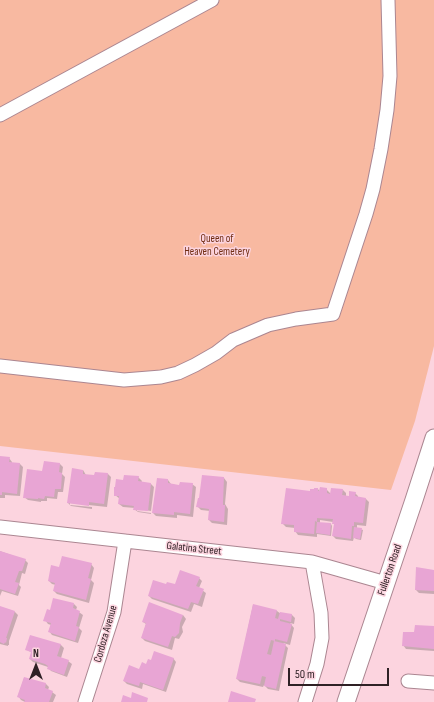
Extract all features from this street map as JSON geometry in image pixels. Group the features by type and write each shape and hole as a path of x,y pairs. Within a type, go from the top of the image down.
{"main road":[{"name":"Fullerton Road","path":"346,702 434,438"}],"street":[{"path":"0,115 212,0"},
{"path":"0,366 124,380 161,377 178,373 195,365 233,340 268,325 296,319 333,314 368,207 381,149 390,76 388,0"},
{"name":"Galatina Street","path":"0,527 312,562 386,583"},
{"name":"Cordoza Avenue","path":"85,702 114,612 125,541"},
{"path":"305,702 317,664 322,638 321,613 312,562"},
{"path":"408,681 434,683"}],"green space":[{"name":"Queen of Heaven Cemetery","path":"0,0 434,0 434,346 415,421 391,490 0,446"}],"building":[{"path":"0,456 10,457 9,462 20,463 17,494 2,492 2,495 0,495"},
{"path":"44,461 60,463 59,472 62,473 61,489 55,489 54,497 45,496 44,499 23,498 27,469 42,471"},
{"path":"72,468 83,470 83,474 94,475 95,472 108,473 104,504 89,502 89,506 67,503"},
{"path":"124,475 139,476 138,481 151,483 148,511 133,510 134,506 118,504 119,496 114,496 114,487 116,479 123,480"},
{"path":"202,475 224,477 224,522 208,520 209,509 196,507 199,498"},
{"path":"157,478 168,479 168,483 179,485 180,482 193,483 190,514 174,512 174,515 152,513"},
{"path":"320,487 327,488 327,493 330,494 331,488 343,489 342,495 349,496 349,491 356,492 355,496 366,498 363,523 354,522 354,526 352,526 351,539 332,536 334,524 332,524 333,519 317,518 317,522 315,521 314,534 294,532 294,525 281,524 286,488 310,491 310,489 318,488 319,491"},
{"path":"317,522 331,523 330,535 316,533"},
{"path":"354,527 362,528 360,539 353,538"},
{"path":"0,551 26,559 22,571 19,571 15,582 19,583 15,594 0,589"},
{"path":"62,556 92,563 88,578 91,579 86,600 53,591 55,583 48,581 51,565 59,567"},
{"path":"416,567 434,570 434,591 415,590"},
{"path":"180,570 200,577 196,586 204,589 198,604 191,602 188,609 148,596 153,580 166,584 167,582 175,584"},
{"path":"53,598 74,603 73,608 80,611 76,626 79,627 75,641 48,632 51,623 43,621 47,609 50,610"},
{"path":"149,602 183,615 179,633 175,637 172,636 168,647 141,638 146,623 142,622"},
{"path":"253,604 277,610 275,618 278,619 280,612 292,614 291,622 280,619 280,621 292,624 287,642 275,639 275,641 271,640 267,654 271,655 274,641 286,644 276,689 264,686 266,677 262,676 260,684 236,679"},
{"path":"0,606 15,611 6,638 6,643 5,642 4,644 0,642"},
{"path":"415,625 434,626 434,649 402,646 403,632 414,632"},
{"path":"30,635 61,644 57,656 69,660 64,675 47,669 48,666 45,664 29,659 31,652 25,650"},
{"path":"154,651 174,658 163,690 140,682 139,686 123,681 129,665 139,669 142,662 146,664 148,659 151,660"},
{"path":"24,677 46,683 45,688 53,691 49,702 24,702 25,700 17,697"},
{"path":"231,691 256,699 255,702 228,702"},
{"path":"132,692 148,698 147,702 121,702 123,695 131,698"}]}
